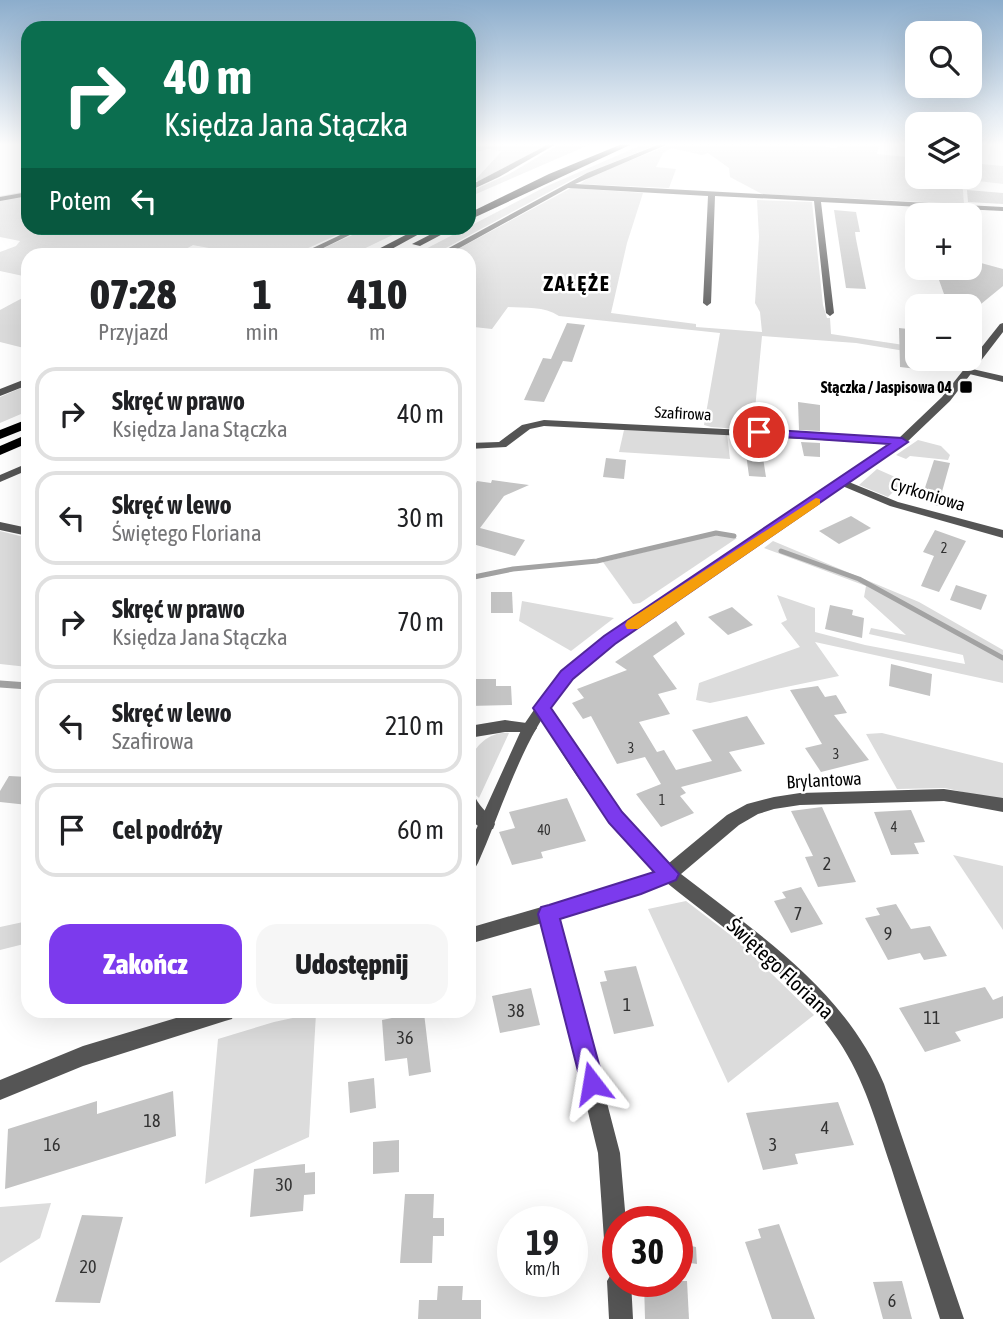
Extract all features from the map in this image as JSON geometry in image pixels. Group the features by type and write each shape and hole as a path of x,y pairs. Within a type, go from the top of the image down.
{"main road":[{"path":"476,214 492,206"},
{"path":"386,248 411,235"},
{"path":"410,248 436,235"},
{"path":"0,435 21,426"},
{"path":"0,451 21,441"}],"street":[{"path":"453,248 530,206"},
{"path":"707,303 711,206"},
{"path":"818,206 830,313"},
{"path":"939,206 1003,209"},
{"path":"317,248 345,235"},
{"path":"982,353 1003,326"},
{"path":"476,848 529,727 567,675 610,640 902,442 939,407 968,371 1003,379"},
{"path":"0,393 21,384"},
{"name":"Szafirowa","path":"476,446 502,445 526,427 544,423 841,436 902,442"},
{"path":"0,479 21,469"},
{"name":"Cyrkoniowa","path":"844,483 894,504 1003,534"},
{"path":"0,526 21,530"},
{"name":"Świętego Floriana","path":"542,708 616,817 669,874 760,945 818,998 861,1054 874,1084 952,1319"},
{"path":"476,731 505,726 529,727"},
{"name":"Brylantowa","path":"476,934 641,886 669,874 733,820 753,809 774,803 800,799 944,795 1003,805"},
{"path":"476,815 487,824"},
{"path":"549,914 609,1153 613,1206"},
{"path":"0,1090 83,1056 206,1018"},
{"path":"620,1297 621,1319"}],"shaded area":[{"path":"0,206 21,206 21,235 337,235 308,248 209,248 193,245 188,248 21,248 21,276 0,271 0,252 16,246 20,241 0,237"},
{"path":"509,206 524,206 476,232 476,223"},
{"path":"538,206 639,206 627,243 611,313 696,324 696,327 762,332 760,312 755,303 759,237 757,206 812,206 823,305 827,318 830,318 831,334 905,345 905,351 856,343 762,336 753,430 711,427 704,425 720,333 559,316 541,309 508,307 492,329 476,327 476,248 460,248"},
{"path":"352,235 392,235 366,248 324,248"},
{"path":"453,235 470,235 446,248 427,248"},
{"path":"21,299 21,347 0,342 0,310"},
{"path":"21,388 21,414 0,423 0,397"},
{"path":"624,430 727,434 730,459 619,452"},
{"path":"918,440 941,446 950,455 948,460 910,456 906,459 896,455"},
{"path":"877,469 904,481 888,497 859,485"},
{"path":"0,531 21,536 21,666 0,664"},
{"path":"715,535 737,538 640,603 633,604 603,562"},
{"path":"773,541 919,602 1003,650 1003,683 815,642 839,676 710,703 696,700 699,683 800,647 781,623 787,620 777,595 815,608 815,632 865,645 965,664 963,655 869,634 871,628 906,635 864,597 866,586 764,548"},
{"path":"522,601 614,618 571,651 519,621"},
{"path":"509,733 479,798 476,795 476,749 491,736"},
{"path":"882,733 1003,763 1003,801 945,788 897,789 866,734"},
{"path":"953,855 1003,866 1003,930"},
{"path":"686,901 737,940 814,1015 728,1083 648,909"},
{"path":"21,922 21,945 0,950 0,927"},
{"path":"293,1018 316,1018 309,1137 205,1184 218,1039"},
{"path":"51,1203 40,1238 0,1263 0,1207"}],"building":[{"path":"834,210 856,212 860,232 855,232 866,289 846,288"},
{"path":"982,263 1003,269 1003,286 982,303 982,294 944,294 939,280 982,280"},
{"path":"567,323 585,325 572,362 563,361 544,402 524,400 543,358 551,359"},
{"path":"899,328 905,329 905,368 900,367"},
{"path":"798,402 820,405 820,431 799,430"},
{"path":"744,439 760,439 766,477 749,476"},
{"path":"801,442 820,443 820,457 804,456"},
{"path":"606,458 626,460 624,479 603,477"},
{"path":"934,460 950,463 938,506 921,500"},
{"path":"492,480 529,485 504,496 480,528 525,540 515,556 476,545 476,483 477,481 491,483"},
{"path":"851,516 871,528 839,544 819,531"},
{"path":"935,530 966,541 939,592 921,586 934,556 923,552"},
{"path":"956,585 987,595 981,610 950,600"},
{"path":"491,592 512,592 513,613 491,613"},
{"path":"830,605 853,610 852,615 864,618 862,638 825,629"},
{"path":"732,607 753,625 728,635 708,617"},
{"path":"676,621 685,634 653,656 677,689 658,694 670,714 639,722 657,752 664,750 676,770 712,761 692,730 747,716 765,744 729,752 742,771 681,787 686,793 680,796 694,813 661,827 636,794 661,784 645,757 617,764 591,716 583,719 572,703 584,698 577,689 627,670 615,662"},
{"path":"891,664 932,674 930,696 889,686"},
{"path":"476,679 496,679 496,686 511,686 512,705 476,706"},
{"path":"818,686 825,697 836,695 847,713 834,715 869,760 821,772 805,748 822,744 790,690"},
{"path":"9,776 21,777 21,804 0,802 0,791"},
{"path":"567,798 586,841 541,852 543,858 512,865 499,832 515,828 509,812"},
{"path":"822,807 856,882 818,887 805,857 813,856 791,811"},
{"path":"911,810 925,842 914,843 919,854 891,855 874,812"},
{"path":"801,887 823,924 791,933 774,901 786,898 782,892"},
{"path":"896,904 911,929 930,926 947,956 924,960 920,953 888,960 865,918 880,915 876,908"},
{"path":"636,966 654,1026 614,1034 600,982 607,981 604,971"},
{"path":"985,987 993,1000 1003,996 1003,1018 955,1032 961,1041 925,1052 899,1008"},
{"path":"531,988 540,1025 500,1033 492,996"},
{"path":"425,1018 431,1072 409,1076 407,1058 385,1061 382,1020"},
{"path":"374,1078 376,1108 350,1113 348,1082"},
{"path":"173,1091 176,1136 5,1189 8,1129 97,1101 97,1114"},
{"path":"838,1102 854,1145 795,1154 798,1164 763,1170 746,1113"},
{"path":"399,1140 399,1172 373,1174 373,1142"},
{"path":"305,1164 305,1173 315,1172 315,1194 304,1195 303,1211 250,1217 254,1169"},
{"path":"405,1194 434,1194 433,1218 444,1218 444,1236 433,1236 432,1263 400,1263"},
{"path":"82,1215 123,1217 100,1303 55,1302"},
{"path":"779,1224 815,1319 772,1319 745,1242 761,1238 758,1229"},
{"path":"693,1246 696,1247 697,1264 693,1263"},
{"path":"902,1281 912,1319 883,1319 873,1282"},
{"path":"438,1286 463,1286 462,1300 481,1300 481,1319 418,1319 419,1300 437,1300"},
{"path":"644,1297 688,1297 689,1319 645,1319"}],"waterway":[{"path":"476,577 513,569 597,561 716,533 734,536"},
{"path":"781,551 859,579 1003,658"},
{"path":"0,684 21,686"}],"slow traffic":[{"path":"632,625 816,502"}],"place":[{"name":"Stączka / Jaspisowa 04","path":"966,387"}],"district":[{"name":"ZAŁĘŻE","path":"577,283"}],"route":[{"path":"592,1083 549,914 641,886 669,874 639,845 616,817 542,708 552,691 567,675 610,640 902,442 759,432"}]}
